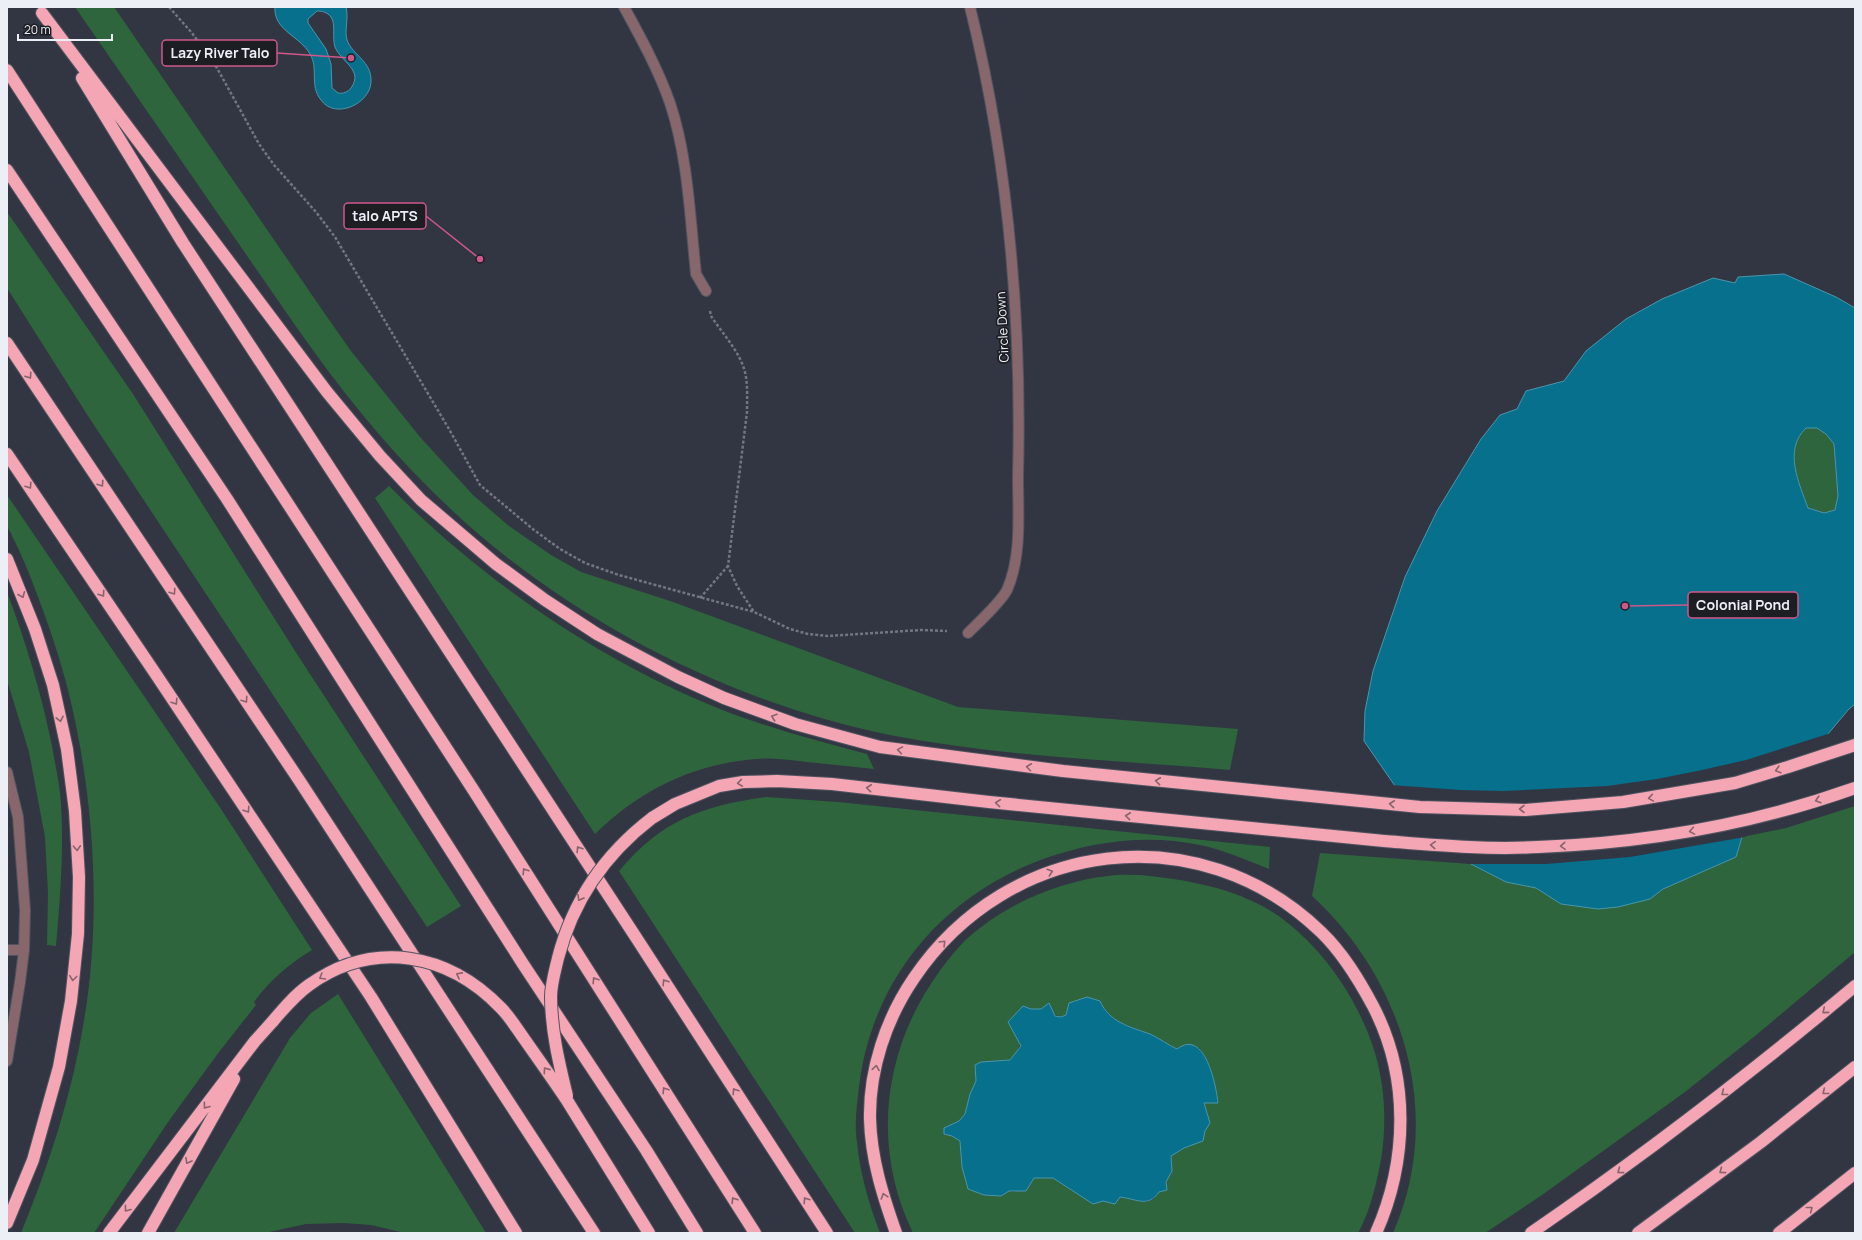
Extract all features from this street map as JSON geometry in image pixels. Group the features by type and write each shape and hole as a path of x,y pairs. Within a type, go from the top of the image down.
{"highway":[{"path":"40,10 327,392 380,456 421,500 496,564 544,600 597,634 678,677 731,701 795,724 880,746 935,755 1197,785 1420,807 1525,810 1623,802 1728,784 1788,767 1855,745"},
{"path":"40,10 183,243 827,1233"},
{"path":"7,70 474,791 755,1233"},
{"path":"7,170 227,499 519,958 646,1150 697,1233"},
{"path":"7,343 303,787 594,1233"},
{"path":"7,454 164,686 371,998 516,1233"},
{"path":"7,559 35,628 54,692 67,749 75,811 79,877 78,934 60,1066 33,1160 7,1223"},
{"path":"568,1102 553,1030 550,995 563,937 578,903 594,876 621,845 652,818 675,804 719,786 743,782 777,781 832,784 1426,845 1488,848 1538,847 1614,842 1711,828 1774,813 1855,788"},
{"path":"896,1233 881,1188 872,1150 870,1117 878,1056 896,1008 910,984 928,957 960,925 984,905 1006,892 1042,874 1071,865 1102,858 1134,857 1165,857 1220,868 1250,882 1275,896 1302,915 1324,934 1346,962 1363,989 1385,1035 1394,1062 1400,1094 1400,1130 1397,1163 1392,1191 1376,1233"},
{"path":"109,1233 255,1041 292,1000 309,985 344,966 377,958 398,956 421,960 460,975 482,990 502,1009 568,1102 649,1233"},
{"path":"1531,1233 1605,1182 1702,1109 1781,1048 1855,986"},
{"path":"148,1233 255,1041"},
{"path":"1638,1233 1761,1142 1855,1067"},
{"path":"1779,1233 1855,1173"}],"street":[{"path":"624,7 658,72 670,104 682,151 696,274 706,291"},
{"name":"Circle Down","path":"968,633 1007,591 1014,566 1017,542 1019,443 1015,312 1009,238 1000,163 970,7"},
{"path":"7,772 18,817 25,910 24,950 7,1061"},
{"path":"7,950 24,950"}],"path":[{"path":"169,7 192,33 217,68 259,144 274,165 316,212 335,237 449,429 480,485 534,530 560,549 585,563 619,575 754,612 790,629 808,634 828,636 921,630 968,633"},
{"path":"706,291 711,316 740,360 744,371 747,389 747,412 728,566 737,586 754,612"},
{"path":"700,598 728,566"}],"green space":[{"path":"75,7 114,7 351,351 420,437 473,495 509,526 551,555 581,572 673,602 958,707 1238,729 1230,770 1017,753 890,735 827,719 764,699 703,675 643,646 586,613 531,576 480,535 413,472 378,433 344,392 297,328"},
{"path":"7,212 133,394 295,651 461,906 427,927 88,416 7,288"},
{"path":"1806,428 1817,428 1826,434 1834,444 1838,496 1835,510 1824,513 1808,508 1797,478 1794,456 1795,446 1799,437"},
{"path":"389,486 425,521 463,554 503,585 586,642 674,689 720,709 775,728 867,754 874,769 771,758 733,762 711,767 689,773 649,792 612,818 595,834 375,498"},
{"path":"7,495 221,809 312,950 280,973 260,994 254,1002 256,1005 219,1052 168,1122 94,1233 21,1233 50,1155 66,1102 79,1048 90,981 94,897 89,812 77,730 60,660 50,630 28,571 7,526"},
{"path":"7,592 27,649 38,687 48,726 60,789 62,858 56,946 47,945 48,893 45,837 29,752 7,680"},
{"path":"766,797 838,802 1270,847 1269,869 1218,850 1180,842 1140,840 1101,844 1043,859 1007,875 973,895 944,919 918,946 896,977 879,1011 866,1048 859,1087 856,1114 856,1135 863,1177 880,1233 855,1233 619,871 651,839 685,818 722,805"},
{"path":"1855,806 1855,952 1755,1036 1685,1092 1542,1195 1485,1233 1393,1233 1408,1188 1415,1143 1414,1097 1406,1052 1392,1009 1371,968 1344,930 1312,896 1320,853 1471,864 1506,882 1536,888 1561,904 1650,899 1663,889 1736,857 1742,837 1786,828"},
{"path":"1112,875 1141,875 1197,883 1216,888 1234,893 1268,909 1284,920 1314,947 1340,980 1351,997 1369,1034 1379,1068 1384,1100 1383,1148 1380,1164 1374,1193 1358,1233 913,1233 900,1200 891,1167 888,1133 889,1099 895,1066 905,1033 920,1002 939,972 953,954 974,932 994,918 1024,901 1041,893 1074,882","holes":["1069,1003 1103,1008 1116,1021 1151,1035 1177,1049 1199,1048 1209,1065 1218,1103 1204,1103 1210,1123 1205,1131 1203,1140 1184,1148 1171,1156 1172,1171 1154,1199 1146,1202 1120,1197 1115,1204 1103,1201 1093,1204 1053,1178 1034,1178 1014,1192 1009,1191 1001,1196 984,1195 968,1189 962,1167 960,1141 944,1128 959,1121 965,1114 970,1094 976,1081 975,1065 981,1062 1010,1060 1015,1054 1021,1042 1023,1029 1023,1006 1031,1009 1041,1009 1061,1017 1066,1015"]},
{"path":"338,994 486,1233 405,1233 371,1225 343,1223 306,1224 265,1233 174,1233 290,1038 311,1013"}],"water":[{"path":"275,7 346,7 347,40 353,50 369,69 371,75 369,90 365,97 351,107 343,109 335,109 327,106 321,100 315,89 314,65 310,54 300,42 278,22","holes":["317,11 326,13 331,17 335,47 350,66 355,76 354,82 348,91 338,93 332,88 331,64 326,49 308,23 308,19"]},
{"path":"1784,274 1836,297 1855,308 1855,704 1848,710 1742,837 1736,857 1663,889 1650,899 1618,907 1598,909 1561,904 1536,888 1506,882 1471,864 1441,842 1413,812 1364,741 1365,711 1373,671 1405,577 1437,511 1481,439 1500,415 1517,409 1526,391 1564,381 1586,351 1626,319 1662,299 1713,278 1735,283 1738,277","holes":["1806,428 1817,428 1826,434 1834,444 1838,496 1835,510 1824,513 1808,508 1797,478 1794,456 1795,446 1799,437"]},
{"path":"1087,997 1100,1001 1109,1014 1121,1023 1150,1034 1177,1049 1187,1045 1195,1046 1202,1052 1212,1072 1218,1103 1204,1103 1210,1123 1205,1131 1203,1141 1184,1148 1171,1156 1172,1171 1166,1182 1167,1190 1159,1192 1151,1200 1137,1201 1120,1197 1115,1204 1103,1201 1093,1204 1053,1178 1034,1178 1026,1191 1009,1191 1001,1196 984,1195 968,1189 962,1167 960,1141 952,1136 944,1134 944,1128 959,1121 965,1114 970,1094 976,1081 975,1065 981,1062 1010,1060 1021,1046 1008,1022 1023,1006 1031,1009 1041,1009 1049,1003 1055,1016 1061,1017 1066,1015 1069,1003"}],"pier":[{"path":"1834,732 1745,837 1630,857 1546,864 1467,864 1440,843 1411,813 1391,785 1460,790 1504,791 1607,786 1657,779 1746,760"}],"place":[{"name":"Lazy River Talo","path":"351,58"},
{"name":"talo APTS","path":"480,259"},
{"name":"Colonial Pond","path":"1625,606"}]}
